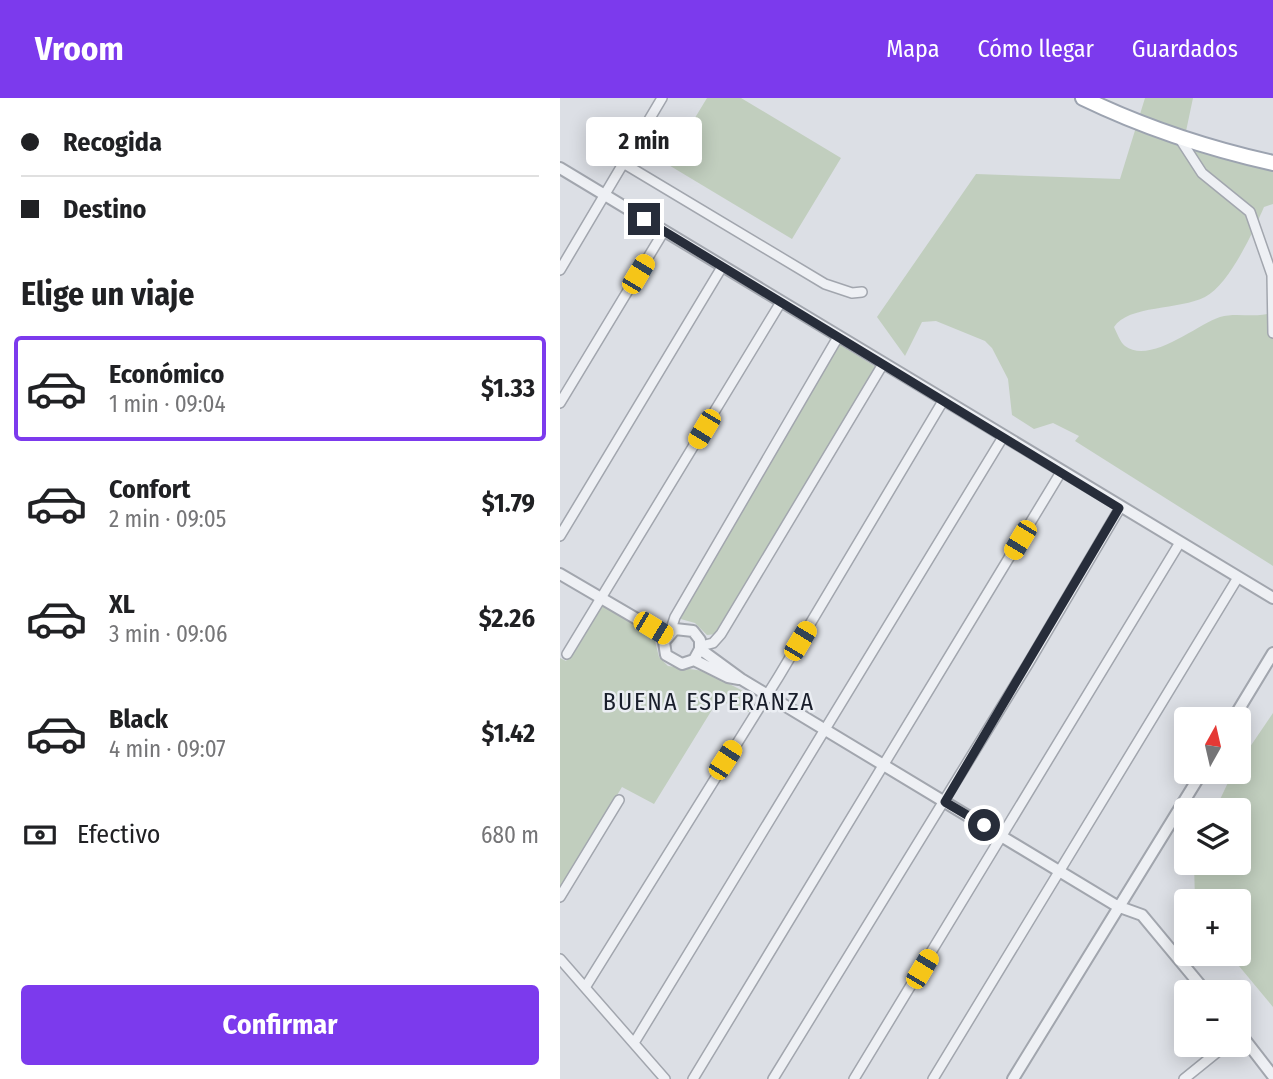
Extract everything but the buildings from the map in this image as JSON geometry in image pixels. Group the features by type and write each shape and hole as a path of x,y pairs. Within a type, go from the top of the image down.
{"main road":[{"path":"1083,98 1129,120 1180,139 1273,163"}],"street":[{"path":"560,270 662,98"},
{"path":"1180,139 1202,173 1250,212 1272,275 1273,333"},
{"path":"623,163 825,284 844,291 862,292"},
{"path":"560,168 1119,508 1273,598"},
{"path":"560,403 664,231"},
{"path":"560,536 722,267"},
{"path":"567,654 781,302"},
{"path":"838,337 675,617 664,649 670,659 682,664 694,660 701,648 713,643 721,634 883,364"},
{"path":"586,986 767,695 943,401"},
{"path":"634,1043 1003,437"},
{"path":"692,1079 1061,472"},
{"path":"773,1079 945,802 1119,508"},
{"path":"855,1079 1179,544"},
{"path":"560,574 668,634 687,628 697,635 701,648 741,679 1117,905 1142,915 1196,980"},
{"path":"933,1079 1237,579"},
{"path":"1240,707 1273,653"},
{"path":"694,660 728,677 741,679"},
{"path":"1013,1079 1117,905 1194,784"},
{"path":"560,897 619,800"},
{"path":"560,959 664,1079"},
{"path":"1251,1048 1273,1076"},
{"path":"1184,1079 1211,1057"}],"green space":[{"path":"707,98 741,98 841,158 792,239 667,164"},
{"path":"1145,98 1193,98 1185,136 1273,156 1273,204 1264,207 1239,257 1214,291 1194,301 1142,311 1121,320 1114,327 1125,346 1135,351 1147,351 1173,342 1220,317 1273,312 1273,566 1075,441 1079,436 1053,423 1034,429 1012,415 1008,379 992,348 985,341 936,321 922,322 905,356 877,317 976,174 1120,179"},
{"path":"837,343 876,367 729,614 716,634 707,635 695,623 677,618"},
{"path":"601,606 608,606 653,633 659,657 668,666 704,671 751,695 754,700 749,712 718,700 654,804 622,787 560,889 560,658 566,661"},
{"path":"1273,713 1273,1007 1239,966 1251,966 1251,889 1195,889 1194,875 1251,875 1251,798 1221,798 1227,784 1251,784 1251,745"}],"district":[{"name":"BUENA ESPERANZA","path":"709,702"}],"route":[{"path":"644,219 1119,508 945,802 984,825"}]}
